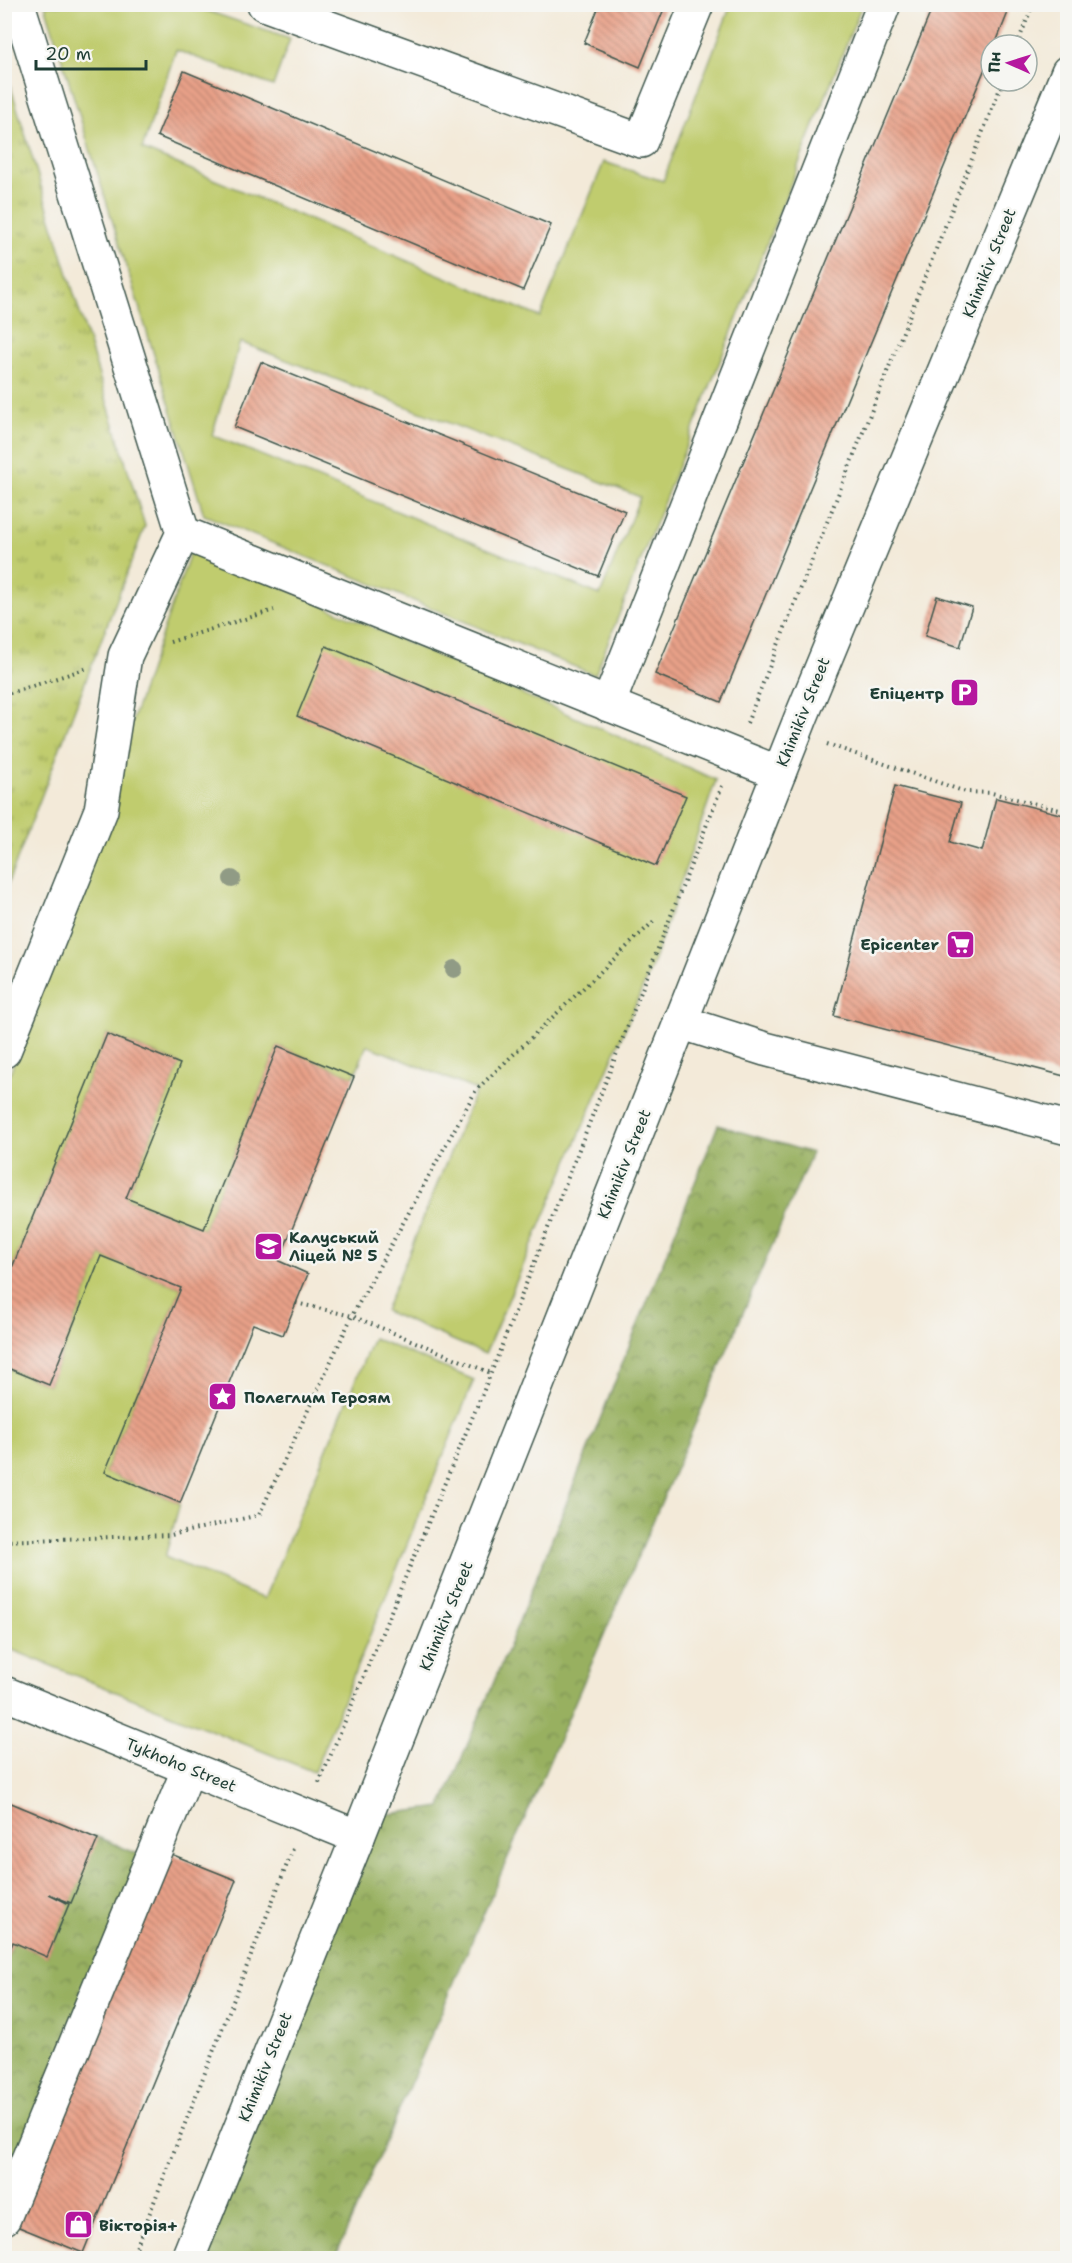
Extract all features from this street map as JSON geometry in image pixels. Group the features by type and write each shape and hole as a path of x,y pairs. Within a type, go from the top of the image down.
{"street":[{"path":"4,1051 100,810 125,656 183,533 18,4"},
{"path":"264,4 641,141 696,4"},
{"path":"608,705 884,4"},
{"name":"Khimikiv Street","path":"188,2259 358,1837 778,774 1068,72"},
{"path":"183,533 778,774"},
{"path":"680,1022 765,1049 1068,1128"},
{"name":"Tykhoho Street","path":"4,1693 358,1837"},
{"path":"4,2218 189,1768"}],"path":[{"path":"1022,33 1033,4"},
{"path":"132,2259 306,1815 491,1373 998,93"},
{"path":"822,754 826,744 966,792 992,793 1068,812"},
{"path":"4,1541 171,1535 259,1515 352,1316 476,1090 654,921"},
{"path":"296,1303 352,1316 491,1373"}],"green space":[{"path":"45,5 190,5 290,39 273,86 176,50 142,149 540,317 604,162 663,181 731,5 862,5 595,675 204,515","holes":["240,342 640,497 600,595 212,435"]},
{"path":"4,65 145,526 5,891 4,891"},
{"path":"192,547 716,780 652,966 485,1354 385,1311 476,1090 367,1045 354,1077 278,1046 204,1229 126,1198 180,1064 107,1034 5,1285 5,1088"},
{"path":"718,1125 812,1153 335,2258 201,2258 381,1815 441,1807 509,1646"},
{"path":"101,1256 181,1288 105,1472 180,1503 165,1557 264,1599 373,1338 474,1380 314,1772 5,1647 4,1367 49,1385"},
{"path":"95,1836 152,1860 5,2218 5,1963 13,1942 47,1956"}],"building":[{"path":"600,4 666,4 640,67 584,43"},
{"path":"934,4 996,4 1009,10 1000,33 979,33 979,83 721,702 655,674"},
{"path":"184,71 551,225 523,290 157,136"},
{"path":"261,362 625,511 598,576 234,427"},
{"path":"937,596 972,607 960,647 925,636"},
{"path":"326,646 686,796 656,866 297,716"},
{"name":"Epicenter","path":"895,786 961,803 950,842 982,851 996,798 1068,816 1068,1077 834,1016"},
{"path":"107,1034 180,1064 126,1198 204,1229 278,1046 354,1077 279,1261 308,1274 283,1335 253,1324 180,1503 105,1472 181,1288 101,1256 49,1385 5,1367 5,1285"},
{"path":"4,1800 98,1839 71,1903 49,1894 69,1904 47,1957 13,1942 5,1963"},
{"path":"166,1852 236,1880 83,2253 14,2225"}],"place":[{"name":"Епіцентр","path":"965,693"},
{"name":"Epicenter","path":"960,944"},
{"name":"Калуський Ліцей № 5","path":"268,1246"},
{"name":"Полеглим Героям","path":"223,1397"},
{"name":"Вікторія+","path":"78,2225"}]}
